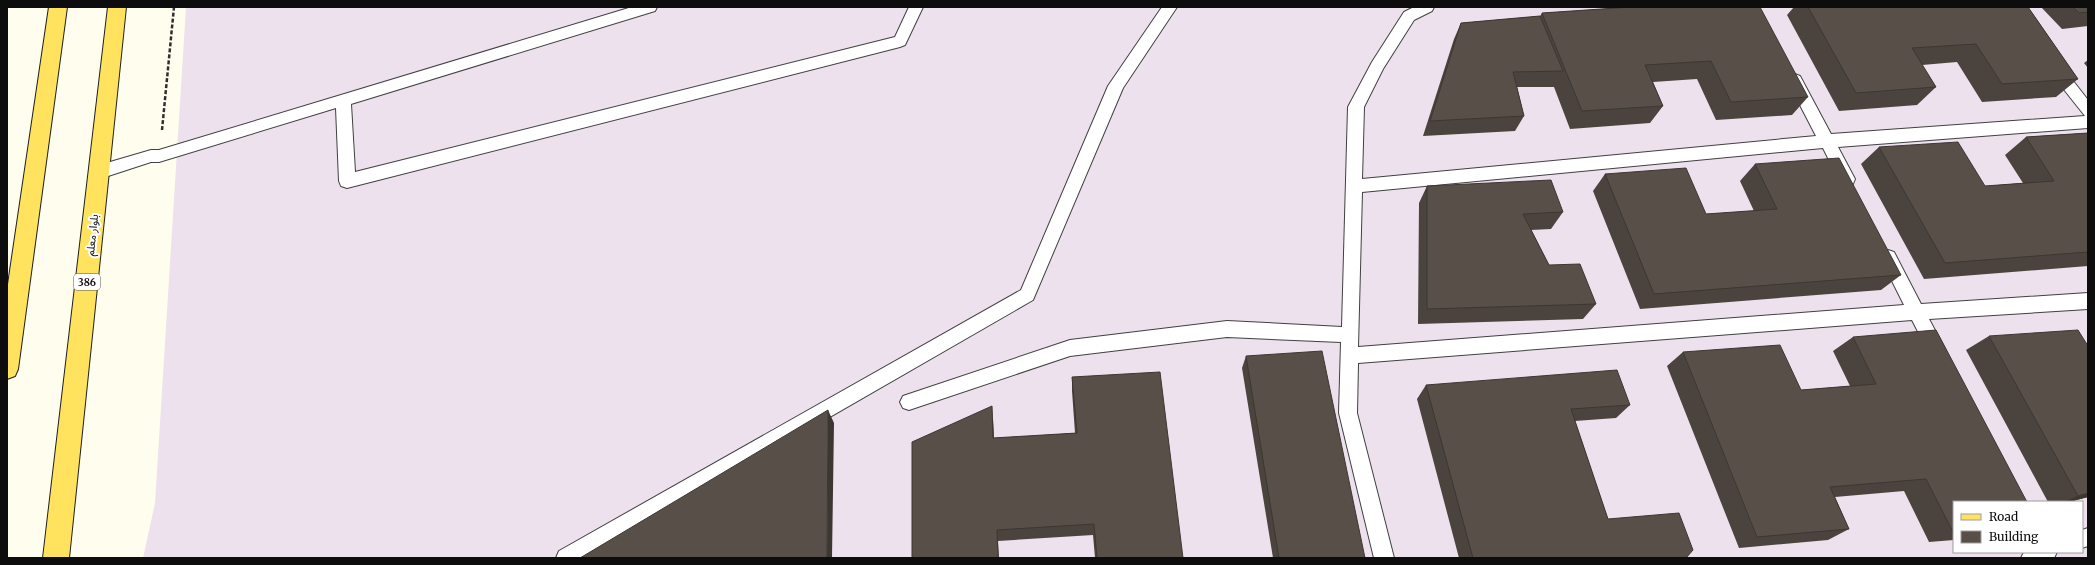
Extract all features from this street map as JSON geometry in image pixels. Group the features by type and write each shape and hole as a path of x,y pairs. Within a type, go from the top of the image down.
{"main road":[{"path":"7,369 58,7"},
{"name":"بلوار معلم","path":"56,558 117,7"}],"lane":[{"path":"99,172 151,156 159,156 650,7"},
{"path":"343,99 347,181 900,41 916,7"},
{"path":"566,558 1026,295 1116,86 1170,7"},
{"path":"1384,558 1348,413 1356,107 1377,66 1409,16 1427,7"},
{"path":"2046,56 2088,111"},
{"path":"1786,63 1856,196"},
{"path":"1354,186 1827,141 2088,122"},
{"path":"1881,244 1946,369"},
{"path":"1349,356 1917,312 2088,301"},
{"path":"908,402 1070,348 1227,329 1350,335"}],"path":[{"path":"159,156 174,7"}],"shaded area":[{"path":"186,7 2088,7 2088,558 143,558 155,503"}],"building":[{"path":"1631,7 1760,7 1808,97 1731,102 1711,61 1645,65 1663,106 1582,111 1542,13"},
{"path":"1808,7 2028,7 2078,79 2002,84 1976,44 1912,48 1936,87 1856,93"},
{"path":"2073,7 2088,7 2088,12 2079,13"},
{"path":"1540,16 1563,71 1513,72 1524,116 1430,121 1461,23"},
{"path":"2088,133 2088,252 1945,263 1879,147 1958,142 1985,186 2054,181 2026,137"},
{"path":"1839,158 1901,275 1654,294 1605,174 1686,168 1706,214 1777,209 1755,164"},
{"path":"1551,180 1563,212 1523,214 1549,265 1580,264 1596,304 1427,309 1427,186"},
{"path":"1936,330 2026,501 1953,501 1953,532 1926,479 1830,487 1849,529 1757,537 1683,352 1780,345 1801,390 1876,384 1853,337"},
{"path":"2078,330 2088,346 2088,493 2078,496 1989,336"},
{"path":"1322,351 1365,558 1279,558 1246,356"},
{"path":"1617,370 1630,405 1571,409 1608,519 1679,513 1693,550 1686,558 1473,558 1426,385"},
{"path":"1160,372 1183,558 1097,558 1094,524 997,530 998,558 912,558 912,442 992,406 993,438 1077,433 1072,377"},
{"path":"828,410 827,558 580,558"}]}
